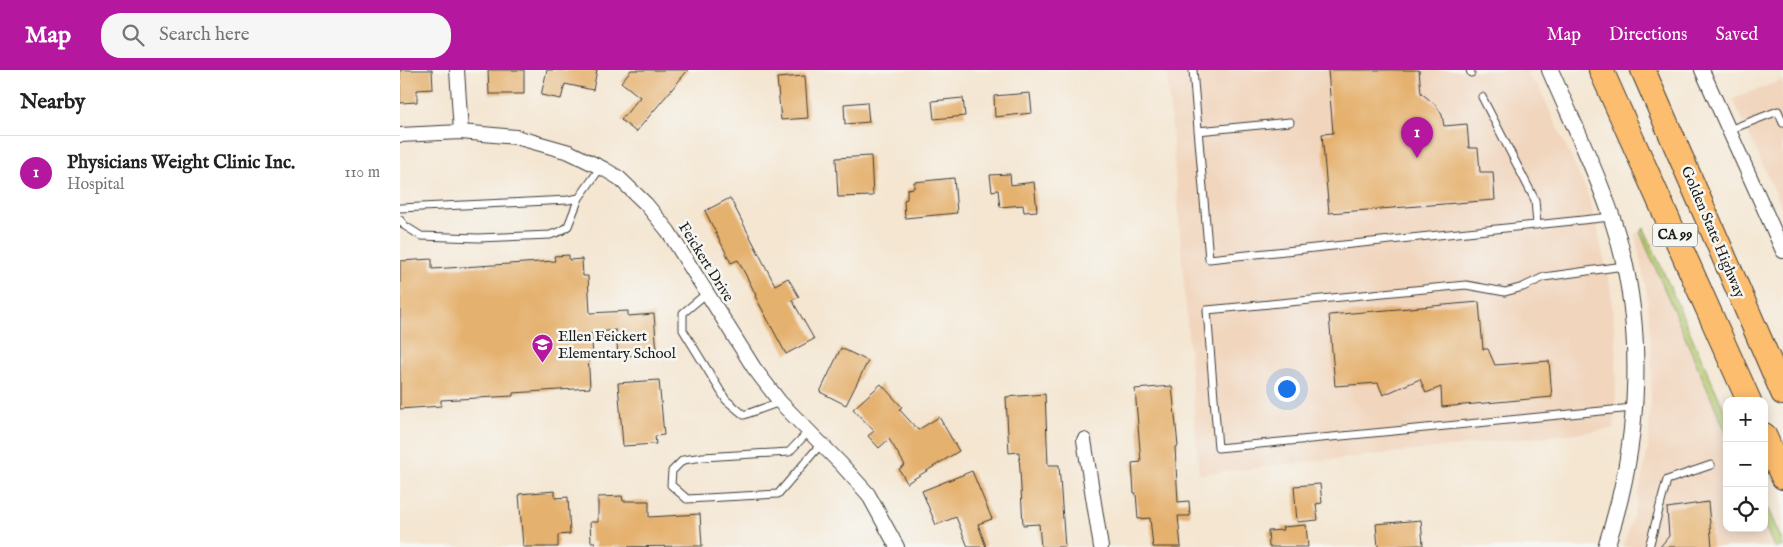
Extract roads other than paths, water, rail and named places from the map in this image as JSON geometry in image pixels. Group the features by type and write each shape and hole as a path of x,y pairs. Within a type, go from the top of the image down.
{"highway":[{"name":"CA 99","path":"1601,70 1747,397"},
{"name":"Golden State Highway","path":"1643,70 1783,393"},
{"path":"1767,442 1783,477"}],"street":[{"path":"457,70 461,132"},
{"path":"1550,70 1612,217 1631,303 1635,342 1633,408 1620,503 1606,547"},
{"path":"1702,70 1783,251"},
{"name":"Feickert Drive","path":"400,135 461,132 516,137 569,152 619,178 650,208 668,231 754,368 780,402 868,494 897,547"},
{"path":"1084,440 1101,547"}],"lane":[{"path":"1193,70 1209,259 1612,217"},
{"path":"1482,97 1535,200 1537,225"},
{"path":"1729,130 1778,110 1783,123"},
{"path":"1198,131 1290,122"},
{"path":"400,220 405,226 421,236 478,238 550,235 568,226 579,198 601,167"},
{"path":"400,208 579,198"},
{"path":"1624,266 1544,277 1523,287 1505,292 1466,285 1207,310 1218,448 1633,408"},
{"path":"707,293 683,313 683,330 726,400 744,415 780,402"},
{"path":"808,432 789,452 683,460 672,471 671,485 687,499 778,494 820,445"},
{"path":"1649,547 1668,480 1711,465"}],"place":[{"name":"Physicians Weight Clinic Inc.","path":"1417,158"},
{"name":"Ellen Feickert Elementary School","path":"542,364"}]}
